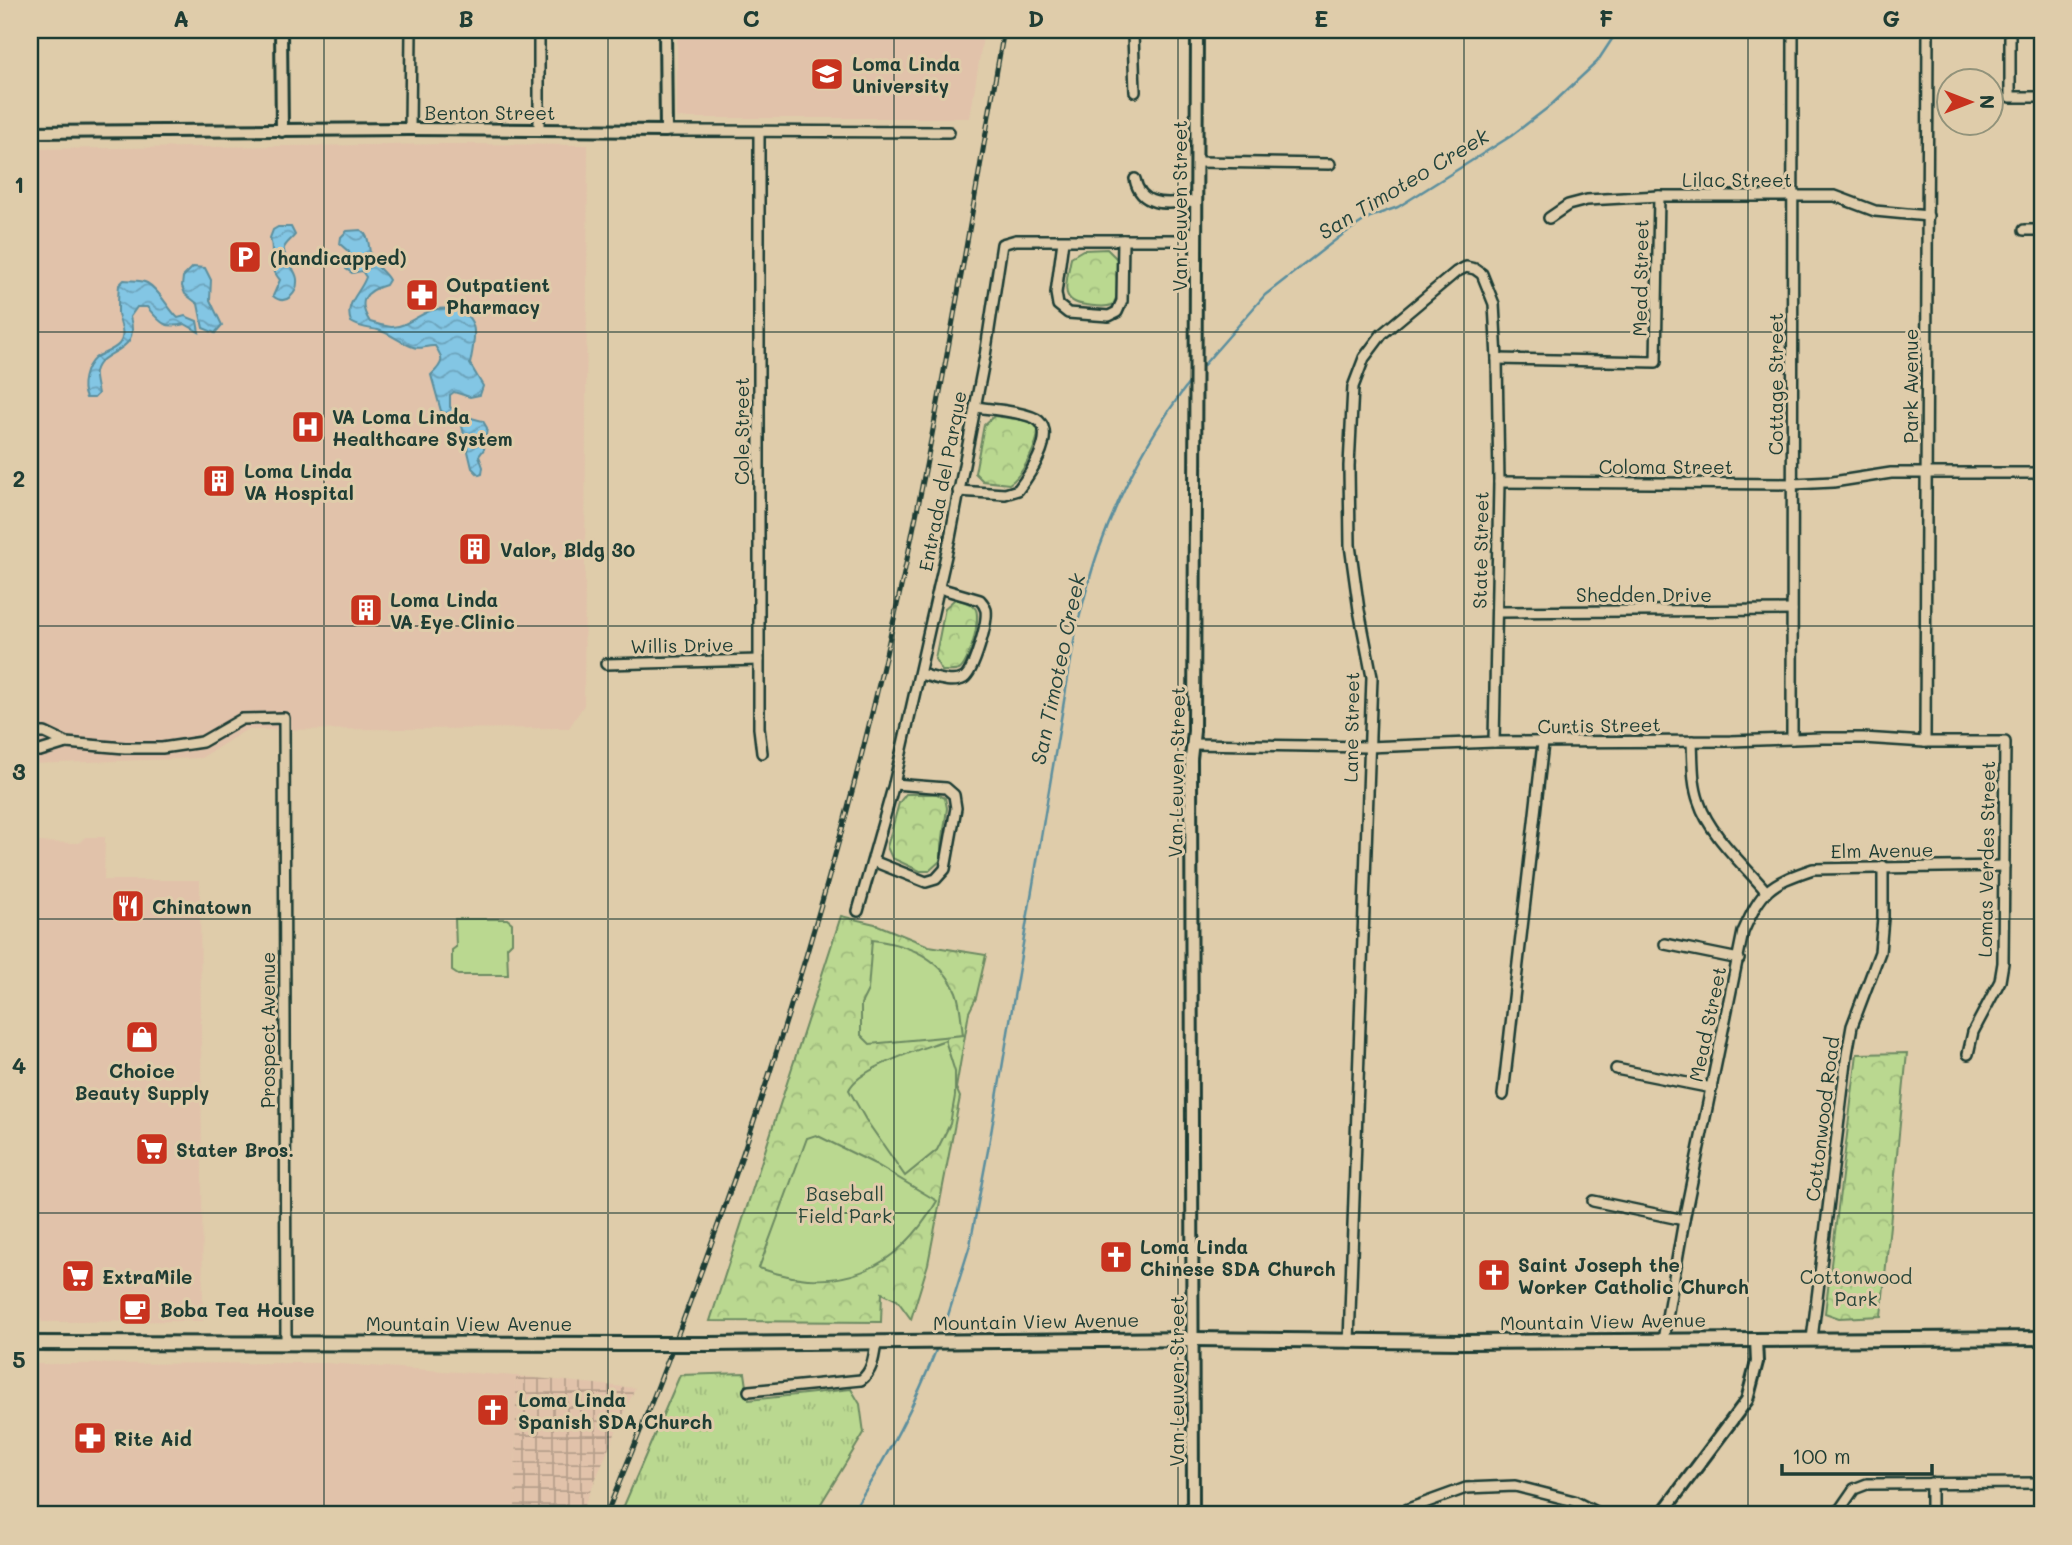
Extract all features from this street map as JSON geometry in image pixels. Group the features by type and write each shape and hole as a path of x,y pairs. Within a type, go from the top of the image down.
{"main road":[{"name":"Mountain View Avenue","path":"30,1343 286,1341 711,1344 1194,1339 1349,1342 2042,1338"}],"street":[{"path":"281,30 282,131"},
{"path":"411,30 411,129"},
{"path":"538,30 539,130"},
{"path":"665,30 666,131"},
{"name":"Van Leuven Street","path":"1193,1515 1191,1054 1197,408 1197,30"},
{"name":"Cottage Street","path":"1792,739 1793,30"},
{"name":"Park Avenue","path":"1925,742 1928,30"},
{"path":"2010,30 2010,97 2042,97"},
{"path":"1133,33 1135,92"},
{"name":"Benton Street","path":"30,132 411,129 949,132"},
{"name":"Cole Street","path":"759,133 759,729 762,753"},
{"path":"1197,162 1330,164"},
{"path":"1135,179 1137,190 1145,199 1158,202 1196,201"},
{"name":"Lilac Street","path":"1549,218 1568,205 1587,200 1659,196 1835,195 1875,211 1928,216"},
{"name":"Mead Street","path":"1497,359 1656,362 1659,196"},
{"path":"2024,230 2042,230"},
{"name":"Entrada del Parque","path":"858,911 894,784 939,588 975,407 1002,244 1016,240 1196,240"},
{"path":"1063,241 1056,293 1058,305 1068,313 1109,316 1117,312 1122,301 1123,240"},
{"name":"Lane Street","path":"1349,1342 1368,747 1372,717 1372,677 1350,545 1349,466 1353,387 1364,358 1382,334 1456,272 1466,267 1482,274 1494,304 1497,359"},
{"name":"State Street","path":"1494,742 1499,482 1497,359"},
{"path":"958,491 1005,494 1018,490 1045,440 1039,420 975,407"},
{"name":"Coloma Street","path":"1499,482 1793,484 1833,482 1891,473 2042,473"},
{"path":"920,674 951,681 964,678 973,667 985,619 986,608 980,600 939,588"},
{"name":"Shedden Drive","path":"1497,612 1792,610"},
{"name":"Willis Drive","path":"607,664 759,660"},
{"name":"Prospect Avenue","path":"66,743 162,748 202,742 242,719 284,718 286,1341"},
{"path":"30,733 45,733 66,743"},
{"name":"Curtis Street","path":"1193,744 1368,747 1494,742 1863,738 1925,742 2005,742"},
{"path":"1692,741 1698,802 1709,824 1766,890"},
{"name":"Lomas Verdes Street","path":"1968,1054 1973,1032 2000,981 2003,963 2005,742"},
{"path":"30,751 40,751 66,743"},
{"path":"1503,1095 1544,743"},
{"path":"873,862 926,882 936,879 945,869 956,808 954,795 946,788 894,784"},
{"name":"Cottonwood Road","path":"1812,1339 1852,1026 1880,952 1883,866"},
{"name":"Elm Avenue","path":"1766,890 1793,875 1813,869 2004,866"},
{"name":"Mead Street","path":"1663,1340 1684,1220 1743,932 1755,905 1766,890"},
{"path":"1665,944 1739,959"},
{"path":"1616,1069 1712,1088"},
{"path":"1593,1201 1684,1220"},
{"path":"1661,1515 1747,1400 1757,1362 1756,1339"},
{"path":"749,1391 861,1380 873,1363 876,1342"},
{"path":"1931,1483 1931,1515"},
{"path":"1836,1515 1851,1493 1860,1486 2042,1483"},
{"path":"1398,1515 1466,1488 1515,1486 1574,1501 1601,1515"}],"shaded area":[{"name":"Loma Linda University","path":"677,30 984,30 970,118 677,118"},
{"name":"VA Loma Linda Healthcare System","path":"588,145 584,705 569,728 246,730 201,758 30,764 30,149"},
{"path":"85,837 105,837 104,880 200,880 203,1321 42,1322 36,1309 30,1308 30,842 79,843"},
{"path":"326,1363 516,1376 515,1515 30,1515 30,1364"},
{"path":"516,1376 635,1388 580,1515 515,1515"}],"green space":[{"path":"1107,249 1117,259 1117,296 1113,305 1103,307 1077,303 1067,294 1066,288 1071,257 1083,250"},
{"path":"994,416 1029,421 1039,428 1029,459 1009,484 983,481 975,473 984,425"},
{"path":"955,599 975,608 976,630 963,666 957,671 942,671 935,659 945,608"},
{"path":"906,794 937,794 945,798 947,808 940,861 929,871 920,871 892,858 887,847 899,803"},
{"name":"Baseball Field Park","path":"841,916 875,924 929,946 986,955 976,998 969,1012 956,1088 960,1097 928,1264 911,1319 897,1300 882,1293 881,1322 710,1321"},
{"path":"455,919 507,919 512,923 512,942 507,947 508,975 458,975 452,971 452,950 456,947"},
{"path":"872,940 910,949 932,961 941,970 958,997 963,1035 870,1044 861,1035 861,1004 868,990"},
{"path":"945,1040 955,1072 955,1096 950,1124 937,1150 905,1176 866,1120 849,1090 855,1082 877,1067"},
{"name":"Cottonwood Park","path":"1907,1053 1881,1316 1839,1318 1825,1313 1857,1054"},
{"path":"816,1135 875,1164 937,1201 903,1245 883,1261 862,1272 839,1278 788,1276 759,1268 807,1138"},
{"path":"745,1373 749,1400 851,1389 860,1404 864,1433 814,1515 620,1515 680,1375"}],"water":[{"path":"278,227 291,227 295,235 285,246 284,252 296,275 296,289 290,297 282,300 273,296 280,280 273,269 270,238 273,230"},
{"path":"361,230 367,238 372,260 389,280 386,285 372,290 365,298 364,309 370,322 396,327 432,310 443,308 463,313 472,324 474,339 470,364 483,386 480,395 470,397 454,392 450,395 450,407 460,415 483,421 487,428 484,449 479,456 483,467 482,474 479,475 472,468 461,422 441,411 431,375 441,361 435,346 413,347 382,331 351,322 351,304 366,277 362,271 352,273 346,269 349,252 340,244 341,237 347,231"},
{"path":"193,267 205,268 211,280 210,300 222,325 215,333 203,328 198,304 185,294 182,286 183,277"},
{"path":"124,280 142,281 152,286 178,318 185,316 197,321 199,332 185,324 167,325 147,307 137,307 130,317 130,338 126,345 98,364 95,374 98,394 94,398 86,398 84,377 89,366 95,358 114,348 121,340 118,295 119,285"}],"waterway":[{"name":"San Timoteo Creek","path":"1201,368 1265,295 1342,235 1370,217 1398,207 1511,136 1550,106 1597,62 1618,30"},
{"name":"San Timoteo Creek","path":"941,1338 970,1245 1076,630 1098,552 1116,506 1150,440 1192,379"},
{"name":"San Timoteo Creek","path":"850,1515 898,1432 938,1345"}],"railway":[{"path":"606,1515 649,1410 728,1198 764,1091 830,874 903,577 949,343 1004,30"}],"place":[{"name":"Loma Linda University","path":"827,74"},
{"name":"(handicapped)","path":"245,257"},
{"name":"Outpatient Pharmacy","path":"422,295"},
{"name":"VA Loma Linda Healthcare System","path":"308,427"},
{"name":"Loma Linda VA Hospital","path":"219,481"},
{"name":"Valor, Bldg 30","path":"475,549"},
{"name":"Loma Linda VA Eye Clinic","path":"366,610"},
{"name":"Chinatown","path":"128,906"},
{"name":"Choice Beauty Supply","path":"142,1037"},
{"name":"Stater Bros.","path":"152,1149"},
{"name":"Loma Linda Chinese SDA Church","path":"1116,1257"},
{"name":"Saint Joseph the Worker Catholic Church","path":"1494,1275"},
{"name":"ExtraMile","path":"78,1276"},
{"name":"Boba Tea House","path":"135,1309"},
{"name":"Loma Linda Spanish SDA Church","path":"493,1410"},
{"name":"Rite Aid","path":"90,1438"}]}
